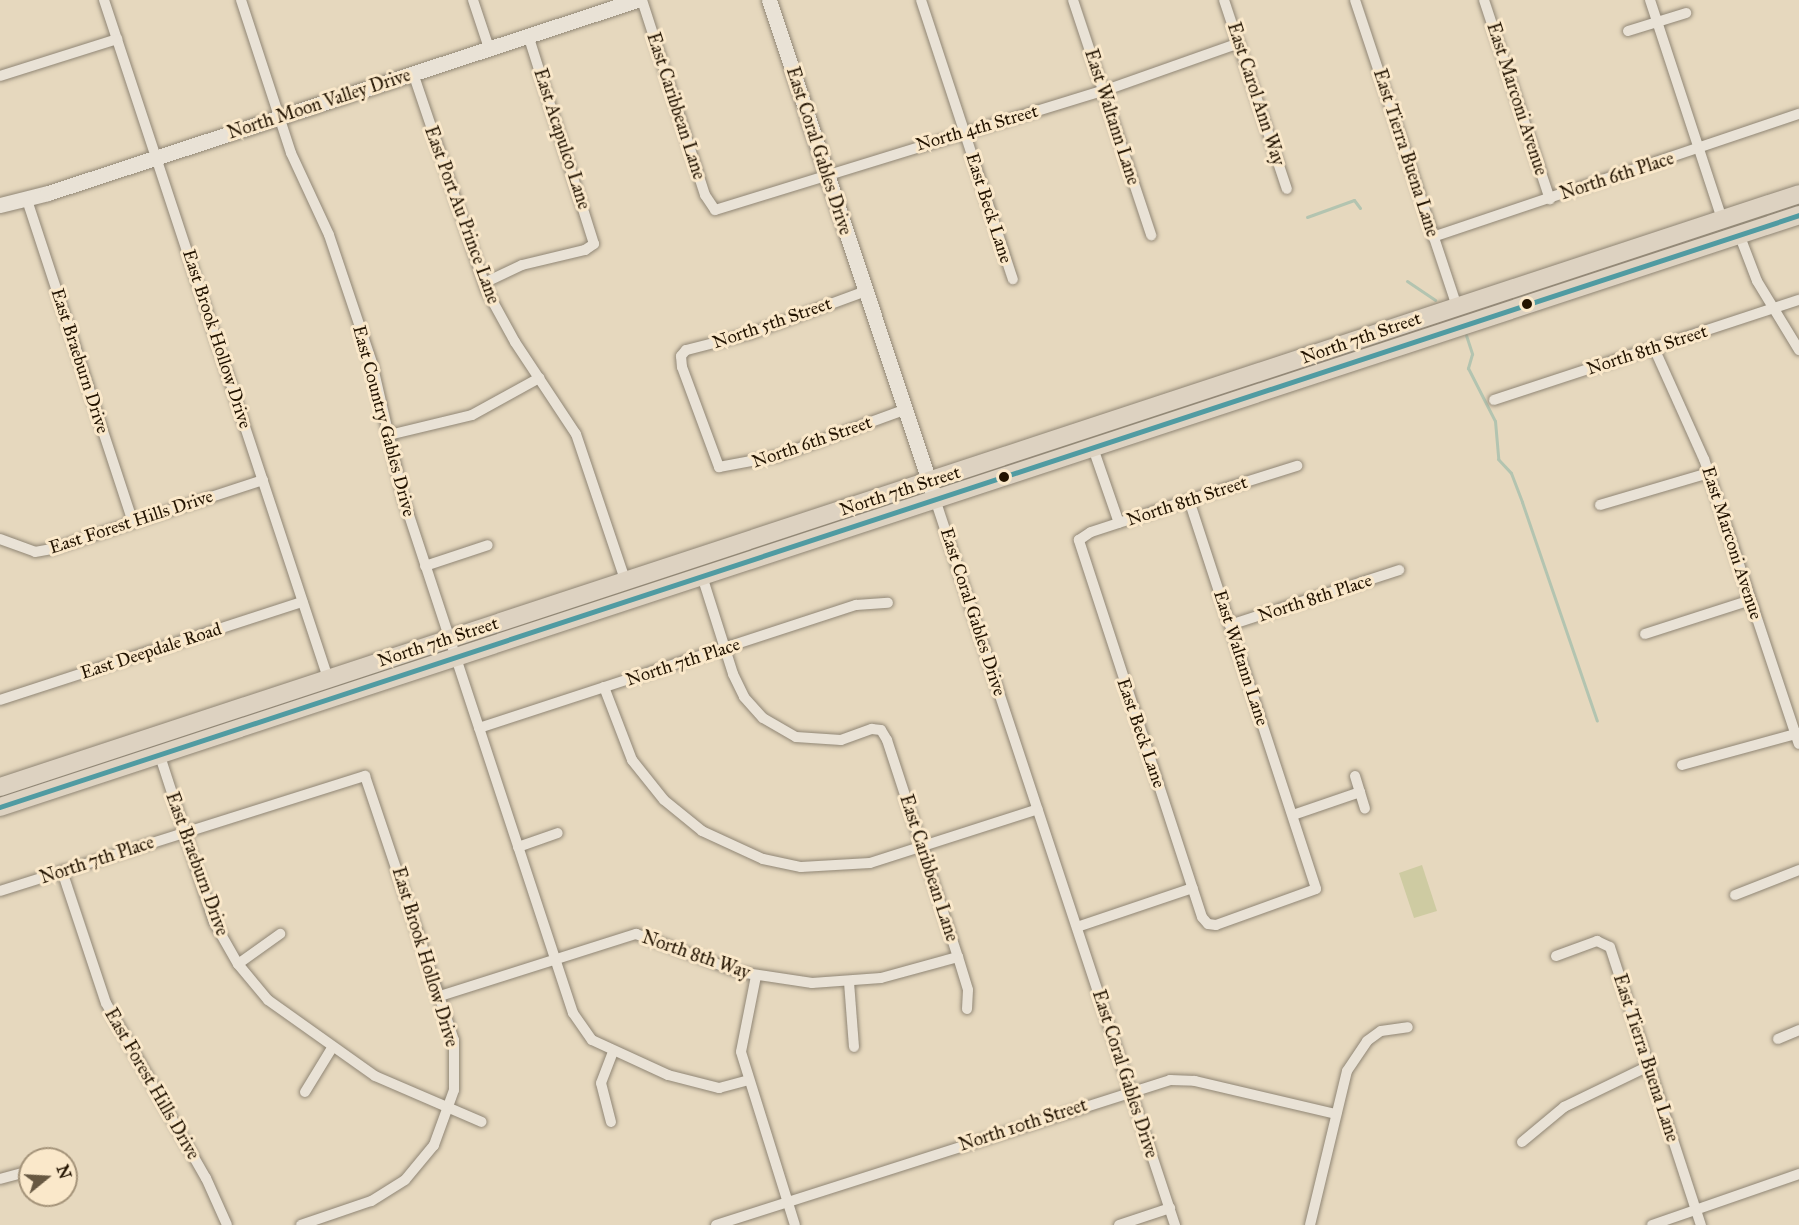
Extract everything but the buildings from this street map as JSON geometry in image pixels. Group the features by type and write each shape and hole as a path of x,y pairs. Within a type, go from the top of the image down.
{"main road":[{"name":"North 7th Street","path":"0,787 328,678 452,647 702,576 932,490 1425,317 1796,195"},
{"path":"1687,230 1739,234 1745,223 1785,208 1796,195"},
{"name":"North 7th Street","path":"0,807 159,753 452,647 625,580 932,490 1093,448 1799,215"},
{"path":"1425,317 1451,330 1480,298"}],"street":[{"name":"East Brook Hollow Drive","path":"104,0 328,678"},
{"name":"East Country Gables Drive","path":"241,0 280,117 335,250 372,363 425,566 578,1024 592,1040 613,1051 710,1087 748,1080"},
{"path":"473,0 489,48"},
{"name":"North Moon Valley Drive","path":"0,205 27,200 637,0"},
{"name":"East Caribbean Lane","path":"642,0 705,195 715,210"},
{"name":"East Coral Gables Drive","path":"769,0 1175,1225"},
{"name":"East Beck Lane","path":"921,0 1013,279"},
{"name":"East Waltann Lane","path":"1073,0 1151,235"},
{"name":"East Carol Ann Way","path":"1224,0 1287,189"},
{"name":"East Tierra Buena Lane","path":"1355,0 1457,306"},
{"name":"East Marconi Avenue","path":"1484,0 1550,199"},
{"path":"1650,0 1722,219"},
{"path":"1628,31 1686,13"},
{"name":"East Acapulco Lane","path":"484,283 522,265 585,250 594,244 528,36"},
{"path":"0,76 117,39"},
{"name":"North 4th Street","path":"715,210 826,174 1103,91 1239,43"},
{"name":"East Port Au Prince Lane","path":"413,73 484,283 539,378 576,434 625,580"},
{"name":"North 6th Place","path":"1433,237 1799,114"},
{"name":"East Braeburn Drive","path":"27,200 133,522"},
{"path":"1739,234 1757,281 1799,350"},
{"name":"North 5th Street","path":"719,467 681,356 866,291"},
{"name":"North 8th Street","path":"1494,400 1799,300"},
{"name":"East Marconi Avenue","path":"1654,348 1709,473 1798,737"},
{"path":"389,435 472,415 539,378"},
{"name":"North 6th Street","path":"719,467 778,456 904,410"},
{"path":"1093,448 1119,523"},
{"name":"North 8th Street","path":"1079,540 1119,523 1297,466"},
{"path":"1600,505 1709,473"},
{"name":"East Forest Hills Drive","path":"0,539 34,552 263,480"},
{"name":"East Waltann Lane","path":"1189,500 1316,888 1208,924"},
{"name":"East Beck Lane","path":"1079,540 1193,888 1208,924"},
{"path":"425,566 488,545"},
{"name":"North 8th Place","path":"1230,626 1399,570"},
{"path":"702,576 724,648"},
{"path":"1646,634 1751,600"},
{"name":"East Deepdale Road","path":"0,700 302,602"},
{"name":"North 7th Place","path":"479,728 856,605 888,603"},
{"name":"East Caribbean Lane","path":"724,648 744,697 780,730 816,740 881,730 958,957 968,990 967,1009"},
{"path":"604,687 622,739 650,785 686,819 723,843 763,859 826,868 870,863 1038,809"},
{"path":"1682,765 1798,737"},
{"name":"East Braeburn Drive","path":"159,753 214,922 238,964 268,1000 333,1048 375,1076 450,1108"},
{"name":"East Brook Hollow Drive","path":"301,1225 371,1201 405,1180 434,1145 450,1108 456,1057 440,996 365,776"},
{"name":"North 7th Place","path":"0,891 365,776"},
{"path":"1354,776 1365,809"},
{"path":"1293,815 1360,792"},
{"path":"518,847 558,833"},
{"path":"1734,895 1799,870"},
{"name":"East Forest Hills Drive","path":"62,871 111,1015 206,1178 227,1225"},
{"path":"1077,927 1193,888"},
{"path":"238,964 280,934"},
{"name":"North 8th Way","path":"440,996 636,934 756,976 849,982 894,976 958,957"},
{"name":"East Tierra Buena Lane","path":"1556,956 1597,941 1610,947 1701,1225"},
{"path":"756,976 741,1044 748,1080 795,1225"},
{"path":"849,982 854,1047"},
{"path":"1310,1225 1347,1071 1367,1041 1389,1027 1407,1027"},
{"path":"1778,1039 1799,1030"},
{"path":"305,1092 333,1048"},
{"path":"611,1122 601,1083 613,1051"},
{"path":"1522,1142 1564,1107 1649,1066"},
{"name":"North 10th Street","path":"716,1225 1130,1091 1180,1079 1336,1113"},
{"path":"450,1108 482,1122"},
{"path":"1652,1225 1799,1174"},
{"path":"0,1179 18,1175"},
{"path":"1119,1225 1170,1208"}],"shaded area":[{"path":"1422,865 1437,911 1414,918 1399,873"}],"waterway":[{"path":"1307,217 1354,200 1360,208"},
{"path":"1407,281 1435,300"},
{"path":"1466,335 1472,354 1468,368 1495,421 1498,459 1511,473 1522,502 1597,721"}],"transit line":[{"path":"0,807 1799,215"}]}
